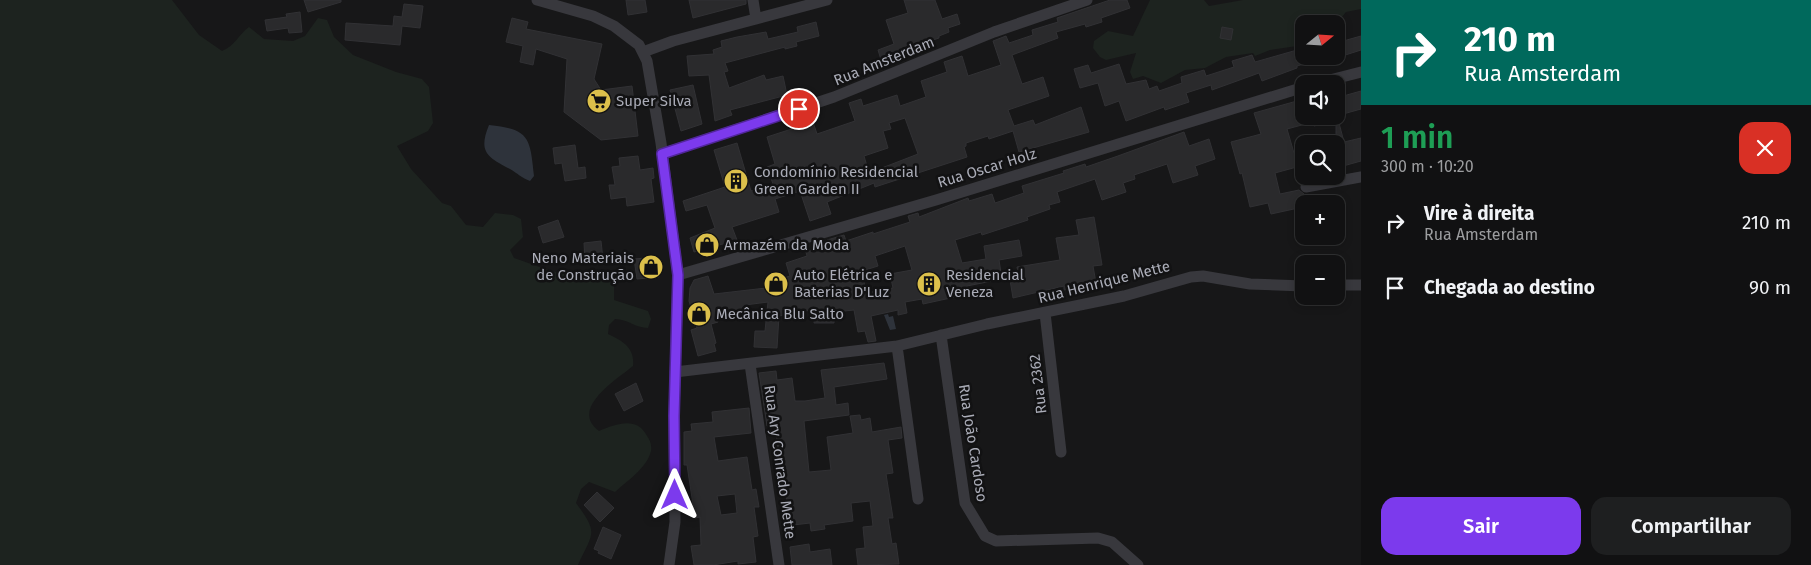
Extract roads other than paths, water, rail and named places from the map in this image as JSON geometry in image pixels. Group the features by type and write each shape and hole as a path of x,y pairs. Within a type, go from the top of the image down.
{"street":[{"path":"537,0 593,16 614,26 630,37 643,52 651,82 678,275 675,372 675,522 669,565"},
{"path":"753,0 756,19"},
{"path":"643,52 827,0"},
{"name":"Rua Amsterdam","path":"662,154 834,97 994,32 1087,0"},
{"path":"1345,76 1361,72"},
{"name":"Rua Oscar Holz","path":"678,275 936,200 1295,90"},
{"path":"1306,187 1361,177"},
{"name":"Rua Henrique Mette","path":"675,372 897,346 1124,296 1191,277 1203,276 1250,284 1295,286"},
{"path":"1345,285 1361,285"},
{"name":"Rua 2362","path":"1045,313 1061,452"},
{"name":"Rua João Cardoso","path":"942,336 965,503 985,536 996,541 1098,538 1112,542 1138,565"},
{"path":"897,346 918,499"},
{"name":"Rua Ary Conrado Mette","path":"750,364 779,565"}],"place":[{"name":"Super Silva","path":"599,101"},
{"name":"Condomínio Residencial Green Garden II","path":"736,181"},
{"name":"Armazém da Moda","path":"707,245"},
{"name":"Neno Materiais de Construção","path":"651,267"},
{"name":"Auto Elétrica e Baterias D'Luz","path":"776,284"},
{"name":"Residencial Veneza","path":"929,284"},
{"name":"Mecânica Blu Salto","path":"699,314"}]}
